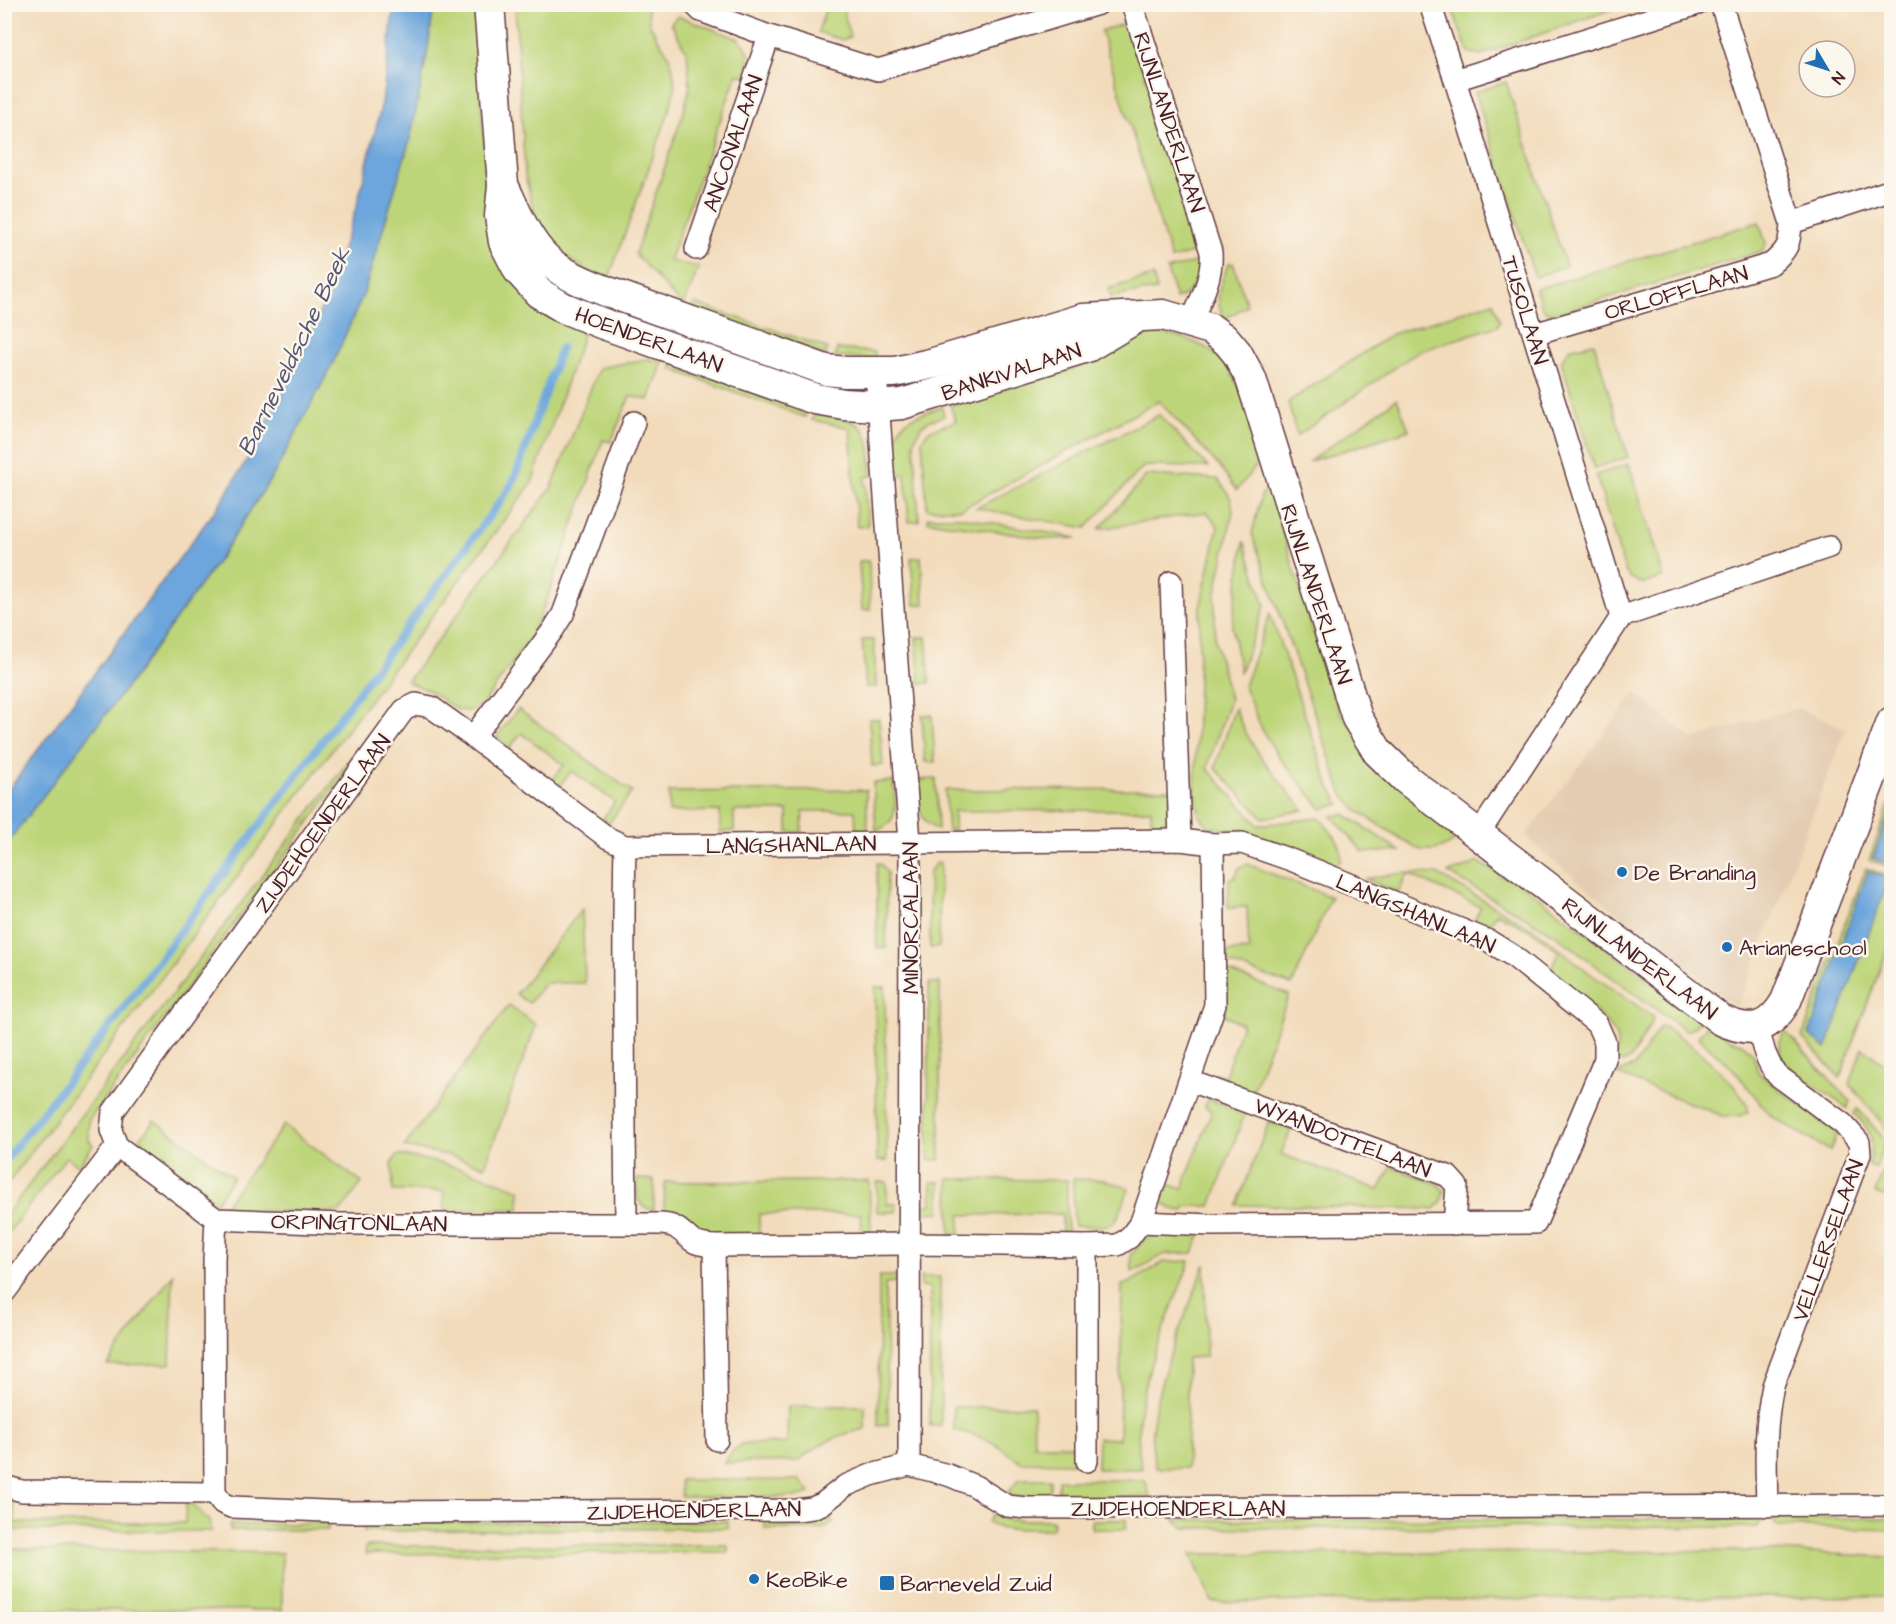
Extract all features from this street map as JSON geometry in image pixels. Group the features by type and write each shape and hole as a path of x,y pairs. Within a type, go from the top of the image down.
{"street":[{"name":"HOENDERLAAN","path":"489,4 503,185 500,216 504,242 519,271 539,293 564,308 601,323 815,399 878,406"},
{"path":"694,4 701,11 769,36 878,70 1098,4"},
{"name":"RIJNLANDERLAAN","path":"1132,4 1211,252 1211,275 1191,322 1211,329 1227,341 1237,353 1251,379 1357,718 1378,752 1406,779 1478,835 1721,1020 1734,1026 1759,1027"},
{"name":"TUSOLAAN","path":"1430,4 1621,617"},
{"path":"1455,80 1698,4"},
{"path":"1720,4 1791,223 1892,190"},
{"name":"ANCONALAAN","path":"696,249 769,36"},
{"name":"HOENDERLAAN","path":"503,185 526,231 540,252 556,267 577,279 826,370 876,373"},
{"name":"ORLOFFLAAN","path":"1534,334 1771,264 1783,254 1790,241 1791,223"},
{"name":"BANKIVALAAN","path":"876,373 895,372 934,363 1083,319 1163,315 1191,322"},
{"name":"BANKIVALAAN","path":"878,406 902,404 943,393 1088,347 1137,318"},
{"name":"MINORCALAAN","path":"876,373 910,842 909,1464"},
{"path":"627,1222 626,1037 622,978 624,846 608,838 473,737 563,614 634,422"},
{"path":"1478,835 1621,617 1829,546"},
{"path":"1171,582 1180,840"},
{"name":"ZIJDEHOENDERLAAN","path":"117,1146 111,1130 113,1112 404,710 416,704 431,707 473,737"},
{"path":"1759,1027 1770,1022 1786,1001 1892,722"},
{"name":"LANGSHANLAAN","path":"624,846 1180,840 1213,844 1242,843 1291,860 1489,940 1513,956 1597,1024 1605,1042 1605,1059 1536,1223 1454,1224"},
{"path":"909,1244 1087,1246 1118,1245 1129,1238 1141,1222 1215,1005 1213,844"},
{"name":"VELLERSELAAN","path":"1759,1027 1761,1044 1770,1066 1778,1075 1843,1124 1859,1142 1860,1154 1773,1386 1767,1413 1765,1440 1767,1506"},
{"name":"WYANDOTTELAAN","path":"1190,1081 1448,1176 1457,1186 1454,1224"},
{"path":"4,1293 117,1146 216,1220 214,1259 215,1492 22,1491 4,1486"},
{"name":"ORPINGTONLAAN","path":"216,1220 341,1224 627,1222 673,1225 686,1234 690,1240 714,1246 909,1244"},
{"path":"1141,1222 1211,1225 1454,1224"},
{"path":"714,1246 717,1440"},
{"path":"1087,1246 1088,1461"},
{"name":"ZIJDEHOENDERLAAN","path":"215,1492 222,1503 231,1507 349,1512 797,1510 822,1504 845,1486 871,1475 909,1464 948,1474 975,1486 1007,1506 1027,1508 1892,1505"}],"shaded area":[{"path":"1635,693 1693,739 1797,708 1846,729 1737,1009 1541,851 1526,835"}],"green space":[{"path":"1451,4 1624,5 1481,55 1468,52"},
{"path":"434,5 476,5 483,130 497,248 585,329 532,483 5,1187 4,846 131,681 219,559 275,472 332,365 363,295 410,139"},
{"path":"515,5 647,5 650,25 669,56 675,88 668,115 607,283 556,250 535,216 525,175"},
{"path":"827,5 842,5 850,37 842,40 818,32"},
{"path":"678,16 739,39 747,48 749,56 745,76 737,74 669,261 699,267 683,306 635,254 684,111 690,86 687,53 671,23"},
{"path":"1129,22 1199,251 1171,259 1101,31"},
{"path":"1506,82 1566,266 1535,277 1475,92"},
{"path":"1759,222 1766,243 1762,251 1558,313 1549,313 1542,308 1536,289"},
{"path":"1201,260 1200,272 1195,284 1182,297 1176,299 1167,270"},
{"path":"1233,263 1247,306 1224,319 1218,297 1228,264"},
{"path":"1153,276 1157,290 1111,297 1108,289"},
{"path":"1493,302 1500,321 1498,326 1419,351 1297,436 1288,402 1392,334"},
{"path":"694,303 827,348 826,355 692,309"},
{"path":"1151,332 1180,337 1202,346 1219,357 1231,372 1248,410 1262,459 1237,490 1219,466 1159,401 961,509 927,509 922,440 928,431 956,421 950,405 1089,363 1126,337 1136,333"},
{"path":"1594,343 1628,457 1594,468 1562,359 1569,349"},
{"path":"837,349 875,352 875,359 835,357"},
{"path":"647,359 663,362 649,400 630,396 611,442 603,440 544,607 529,640 482,705 469,711 458,710 428,690 407,682 552,487 599,368"},
{"path":"674,363 807,410 805,417 671,369"},
{"path":"1397,399 1409,430 1308,462"},
{"path":"942,407 944,416 921,426 914,441 919,521 909,522 905,474 897,475 895,445 897,435 906,421 914,416"},
{"path":"815,413 855,423 867,435 872,476 865,477 868,526 857,527 850,428 812,420"},
{"path":"1159,415 1208,467 1144,466 1086,528 976,508"},
{"path":"1629,464 1664,577 1643,584 1629,577 1625,571 1596,475"},
{"path":"1147,475 1217,479 1228,493 1232,506 1233,511 1215,597 1215,641 1230,699 1207,768 1258,825 1319,818 1335,838 1340,849 1341,861 1333,865 1241,831 1209,827 1199,815 1195,789 1200,608 1218,526 1207,512 1099,529"},
{"path":"1269,486 1340,713 1459,837 1445,847 1435,850 1417,849 1356,810 1342,793 1252,534 1261,496"},
{"path":"928,517 962,517 1077,538 1048,539 928,521"},
{"path":"1244,541 1265,605 1240,672 1232,627"},
{"path":"921,557 924,604 915,605 911,558"},
{"path":"859,561 869,561 870,610 862,610"},
{"path":"1270,614 1329,785 1340,804 1322,809 1279,757 1262,730 1244,686"},
{"path":"916,637 926,637 930,683 920,684"},
{"path":"862,640 874,640 876,687 866,687"},
{"path":"393,702 398,702 89,1120 89,1140 93,1145 79,1166 66,1157 5,1237 4,1218"},
{"path":"1235,708 1256,749 1304,810 1263,818 1215,768"},
{"path":"518,709 632,792 608,824 602,820 615,802 572,771 558,787 551,782 564,765 521,733 508,750 497,736"},
{"path":"922,715 932,715 935,762 925,762"},
{"path":"869,719 879,719 883,765 872,766"},
{"path":"936,779 938,830 925,821 922,815 918,802 917,780"},
{"path":"893,781 895,810 893,817 884,827 876,830 873,783"},
{"path":"1171,789 1172,812 1161,827 1151,829 1151,810 954,811 954,830 948,831 945,790"},
{"path":"866,790 868,831 856,831 855,811 803,811 802,832 788,832 788,811 734,811 734,831 720,832 720,811 669,812 669,792"},
{"path":"1891,799 1891,809 1873,857 1891,865 1891,868 1869,860"},
{"path":"1344,814 1400,851 1363,852 1332,816"},
{"path":"1478,862 1505,878 1508,874 1701,1019 1693,1028 1686,1031 1556,935 1448,873"},
{"path":"877,863 881,864 887,872 886,948 877,948"},
{"path":"940,863 939,947 930,948 929,873 935,864"},
{"path":"1247,864 1331,897 1292,985 1228,963 1227,952 1249,950 1247,907 1228,908 1229,879 1235,877 1239,868"},
{"path":"1866,868 1891,877 1891,939 1840,1078 1802,1037"},
{"path":"1415,873 1437,874 1536,930 1592,975 1648,1013 1653,1018 1652,1022 1631,1058 1623,1063 1615,1059 1617,1040 1613,1032 1588,1004 1549,972 1559,952 1535,933 1497,913 1487,928 1474,921 1481,907 1408,874 1398,893 1366,879 1392,874"},
{"path":"582,909 585,983 545,983 529,1003 516,994"},
{"path":"1227,971 1289,995 1251,1096 1214,1085 1217,1074 1225,1076 1242,1024 1225,1016"},
{"path":"929,983 940,983 940,1160 928,1160"},
{"path":"875,987 885,987 887,1161 877,1161"},
{"path":"509,1005 536,1025 485,1166 448,1155 404,1147"},
{"path":"1709,1023 1730,1040 1744,1045 1753,1054 1758,1072 1764,1078 1837,1133 1830,1151 1771,1116 1733,1069 1698,1037"},
{"path":"1660,1026 1697,1050 1727,1078 1746,1103 1748,1112 1739,1116 1725,1117 1618,1075 1621,1071 1635,1066"},
{"path":"1784,1030 1850,1101 1847,1108 1785,1063 1780,1049"},
{"path":"1862,1048 1891,1069 1891,1134 1850,1084"},
{"path":"1208,1099 1245,1113 1211,1206 1186,1206 1183,1211 1171,1208 1162,1199 1163,1182 1182,1189 1212,1111 1205,1107"},
{"path":"1857,1108 1885,1140 1876,1168 1869,1166 1872,1150 1871,1137 1861,1120 1854,1114"},
{"path":"154,1120 233,1177 216,1202 137,1143"},
{"path":"1269,1122 1291,1130 1281,1154 1379,1190 1391,1167 1438,1184 1444,1191 1441,1202 1435,1209 1237,1205"},
{"path":"284,1125 362,1183 340,1212 232,1211 223,1208"},
{"path":"1891,1149 1892,1198 1875,1193"},
{"path":"398,1155 460,1168 520,1190 519,1209 444,1210 444,1191 393,1191 392,1162"},
{"path":"637,1179 654,1180 654,1210 643,1206 638,1200"},
{"path":"949,1179 1067,1180 1067,1235 1062,1235 1062,1214 960,1215 960,1234 950,1235"},
{"path":"1073,1179 1104,1180 1129,1188 1120,1212 1112,1223 1099,1226 1074,1226"},
{"path":"869,1181 871,1233 862,1233 861,1214 759,1214 759,1235 707,1234 684,1214 664,1211 665,1182"},
{"path":"877,1182 887,1182 887,1204 897,1204 896,1212 877,1212"},
{"path":"932,1182 940,1182 940,1212 922,1213 922,1206 932,1205"},
{"path":"1159,1233 1200,1235 1193,1253 1165,1254 1132,1272 1131,1254 1147,1237"},
{"path":"1190,1261 1160,1337 1144,1390 1139,1417 1138,1443 1142,1469 1097,1469 1098,1438 1119,1439 1122,1285 1164,1262"},
{"path":"1205,1264 1206,1357 1187,1358 1187,1468 1156,1468 1152,1434 1157,1402 1168,1362"},
{"path":"173,1274 170,1364 107,1365"},
{"path":"879,1276 897,1276 897,1282 885,1283 888,1425 878,1426"},
{"path":"921,1277 940,1277 941,1425 930,1426 930,1287 921,1287"},
{"path":"788,1406 865,1406 865,1429 829,1440 799,1461 724,1463 741,1444 787,1443"},
{"path":"1033,1406 1034,1445 1071,1445 1074,1449 1074,1463 1021,1462 992,1442 954,1430 953,1407"},
{"path":"1019,1479 1050,1479 1050,1497 1016,1497 1007,1494"},
{"path":"680,1480 800,1480 810,1493 795,1497 681,1497"},
{"path":"1058,1480 1145,1480 1150,1497 1058,1497"},
{"path":"5,1499 13,1501 15,1523 185,1523 186,1505 191,1503 209,1521 212,1531 5,1530"},
{"path":"993,1514 1010,1520 1053,1520 1053,1529 1001,1529 988,1522"},
{"path":"827,1515 833,1522 828,1527 820,1529 765,1529 765,1521 809,1520"},
{"path":"1773,1518 1891,1518 1891,1530 1778,1526"},
{"path":"1758,1519 1759,1523 1756,1527 1185,1528 1175,1520"},
{"path":"1092,1520 1126,1520 1126,1529 1092,1529"},
{"path":"728,1521 728,1528 364,1531 365,1523"},
{"path":"328,1523 328,1530 230,1530 230,1525"},
{"path":"728,1545 728,1552 365,1554 366,1546"},
{"path":"5,1549 282,1553 282,1610 5,1610"},
{"path":"1770,1551 1891,1557 1891,1596 1212,1602 1191,1554"}],"water":[{"path":"394,5 434,5 427,54 410,139 363,295 332,365 275,472 219,559 131,681 5,846 5,794 219,505 253,450 325,301 357,205 382,103"},
{"path":"1891,809 1891,865 1873,858"},
{"path":"1868,871 1889,879 1826,1049 1809,1034"}],"waterway":[{"path":"4,1162 114,1021 511,486 561,348"}],"place":[{"name":"De Branding","path":"1622,872"},
{"name":"Arianeschool","path":"1727,947"},
{"name":"KeoBike","path":"754,1579"},
{"name":"Barneveld Zuid","path":"887,1583"}],"water label":[{"name":"Barneveldsche Beek","path":"294,351"}]}
